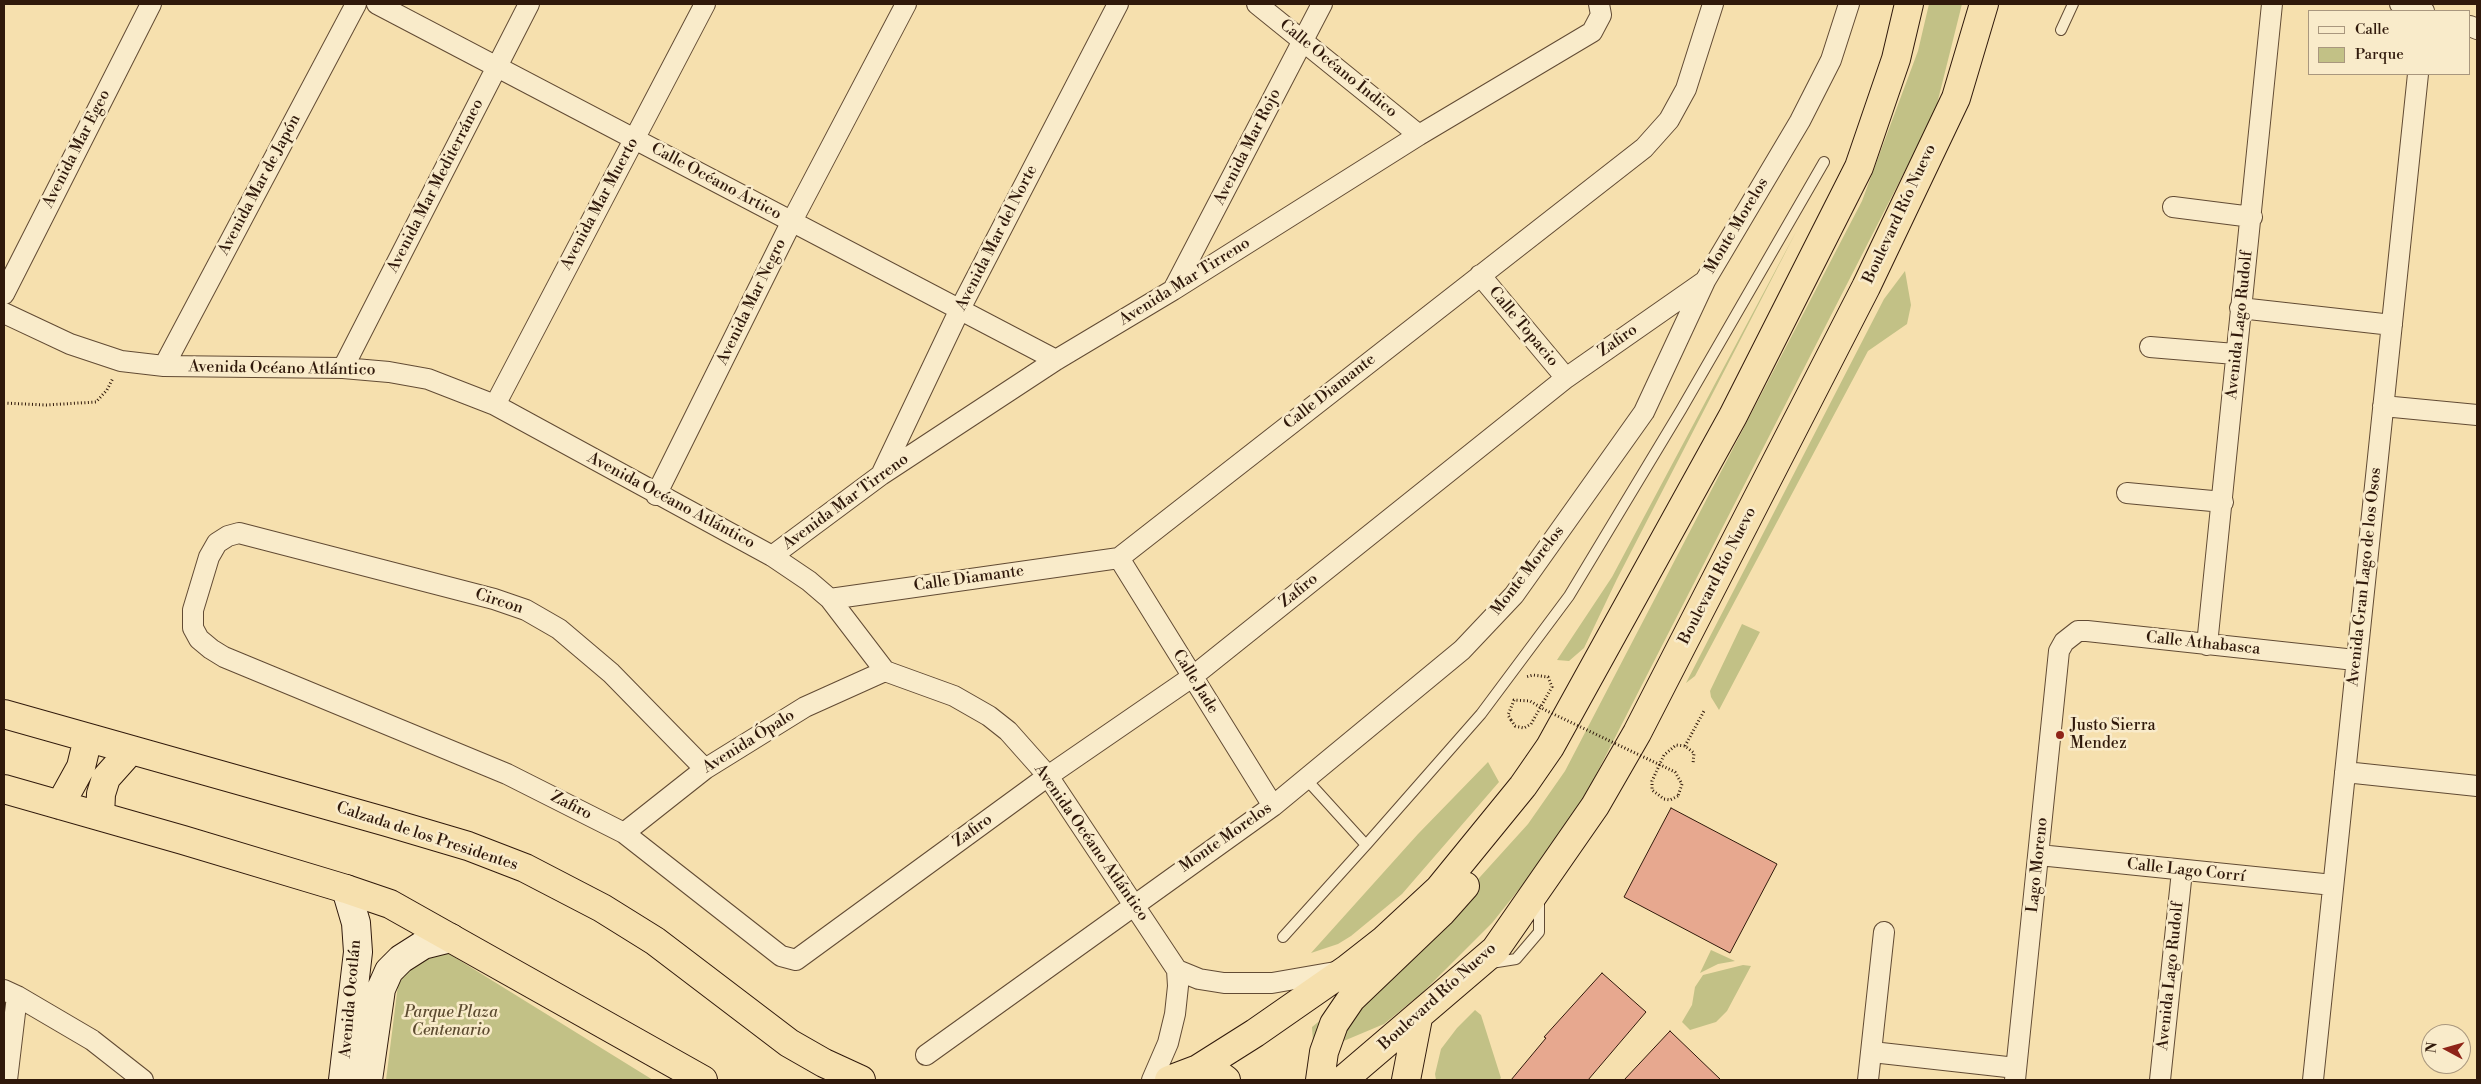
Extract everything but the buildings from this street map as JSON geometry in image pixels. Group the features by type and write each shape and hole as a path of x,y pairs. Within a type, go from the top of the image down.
{"highway":[{"path":"1169,1080 1198,1069 1255,1033 1347,970 1384,940 1439,889 1523,786 1550,747 1733,416 1859,167 1896,59 1909,4"},
{"name":"Boulevard Río Nuevo","path":"1336,1079 1418,1018 1495,950 1595,806 1637,733 1866,287 1956,98 1984,4"},
{"name":"Calzada de los Presidentes","path":"4,714 458,844 525,868 602,908 655,941 788,1042 824,1063 861,1080"},
{"path":"60,805 76,780 88,738"},
{"path":"1336,1079 1324,1052 1331,1033 1350,999 1447,907 1470,880 1536,784 1550,747"},
{"path":"100,816 101,794 106,778 131,750"},
{"path":"4,789 346,889 390,904 703,1080"},
{"path":"1406,1080 1418,1018"},
{"path":"788,1042 802,1064 826,1080"},
{"path":"1198,1069 1218,1074 1226,1080"}],"main road":[{"name":"Avenida Ocotlán","path":"343,1080 358,952 356,923 346,889"},
{"name":"Avenida Ocotlán","path":"368,1080 381,989 389,971 401,959 423,945 451,938"}],"street":[{"name":"Avenida Mar Egeo","path":"4,294 151,4"},
{"name":"Avenida Mar de Japón","path":"164,366 356,4"},
{"name":"Calle Océano Ártico","path":"377,4 1056,360"},
{"name":"Avenida Mar Mediterráneo","path":"343,368 529,4"},
{"name":"Avenida Mar Muerto","path":"495,404 704,4"},
{"name":"Avenida Mar Negro","path":"656,495 792,221 906,4"},
{"name":"Avenida Mar del Norte","path":"881,475 960,309 1118,4"},
{"name":"Calle Océano Índico","path":"1256,4 1419,135"},
{"name":"Avenida Mar Rojo","path":"1174,290 1322,4"},
{"name":"Calle Diamante","path":"830,599 1119,558 1644,148 1669,120 1686,89 1713,4"},
{"name":"Monte Morelos","path":"926,1055 1273,806 1462,650 1514,595 1644,412 1705,281 1800,121 1831,60 1849,4"},
{"name":"Avenida Lago Rudolf","path":"2207,645 2223,502 2235,354 2252,217 2272,4"},
{"path":"2400,4 2421,10"},
{"name":"Avenida Mar Tirreno","path":"772,556 881,475 1056,360 1174,290 1419,135 1592,32 1600,9"},
{"name":"Avenida Gran Lago de los Osos","path":"2313,1080 2355,660 2418,75"},
{"path":"2173,207 2252,217"},
{"name":"Calle Topacio","path":"1480,275 1566,378"},
{"name":"Zafiro","path":"193,628 199,640 224,657 508,774 624,833 781,956 796,960 1048,776 1192,677 1566,378 1705,281"},
{"path":"2240,308 2392,325"},
{"name":"Avenida Océano Atlántico","path":"4,313 70,344 121,362 164,366 343,368 389,372 428,379 495,404 656,495 772,556 809,581 830,599 885,671 954,696 989,716 1008,730 1048,776 1176,970"},
{"path":"2150,346 2235,354"},
{"path":"2383,406 2477,415"},
{"path":"2127,493 2223,502"},
{"name":"Circon","path":"193,628 193,610 209,557 217,543 228,536 240,533 494,599 526,610 559,629 611,673 704,769"},
{"name":"Calle Jade","path":"1119,558 1273,806"},
{"name":"Calle Athabasca","path":"2059,650 2070,635 2078,631 2087,631 2355,660"},
{"name":"Lago Moreno","path":"2016,1074 2059,650"},
{"name":"Avenida Ópalo","path":"624,833 704,769 805,707 885,671"},
{"path":"2345,772 2477,786"},
{"name":"Calle Lago Corrí","path":"2039,855 2332,885"},
{"name":"Avenida Lago Rudolf","path":"2160,1080 2182,871"},
{"path":"1868,1080 1884,932"},
{"path":"1152,1080 1168,1043 1173,1021 1178,986 1176,970 1199,979 1224,983 1272,982 1347,970"},
{"path":"8,1080 10,993 92,1040 143,1080"},
{"path":"1872,1052 2016,1074"}],"lane":[{"path":"2061,30 2073,4"},
{"path":"1283,937 1481,714 1569,596 1681,410 1824,162"},
{"path":"1306,779 1366,845"}],"path":[{"path":"4,403 46,405 96,402 107,390 121,362"},
{"path":"1502,685 1532,675 1548,677 1552,687 1531,724 1524,728 1515,726 1508,715 1514,700 1530,701 1545,710 1675,772 1682,784 1678,796 1670,800 1664,799 1652,790 1652,781 1664,755 1676,745 1685,746 1694,753 1693,764"},
{"path":"1685,746 1704,711"}],"green space":[{"path":"1929,4 1962,4 1935,112 1581,804 1528,878 1492,923 1422,993 1384,1024 1327,1048 1318,1047 1313,1042 1312,1027 1432,930 1528,824 1565,771 1862,201 1918,51"},
{"path":"1797,230 1617,579 1584,648 1569,661 1557,660 1612,577"},
{"path":"1905,271 1911,305 1907,324 1868,351 1695,676 1686,683 1884,299"},
{"path":"1742,624 1760,632 1719,710 1711,697 1710,691"},
{"path":"1488,762 1499,782 1402,894 1351,936 1338,944 1311,953 1418,834"},
{"path":"1711,950 1735,961 1718,964 1700,973"},
{"name":"Parque Plaza Centenario","path":"446,952 653,1080 386,1080 399,977 422,955"},
{"path":"1743,965 1751,966 1727,1011 1716,1022 1690,1030 1682,1022 1692,1005 1695,987 1703,975"},
{"path":"1475,1010 1481,1015 1501,1078 1499,1080 1436,1080 1435,1074 1441,1049 1457,1028"}],"place":[{"name":"Justo Sierra Mendez","path":"2060,735"}]}
